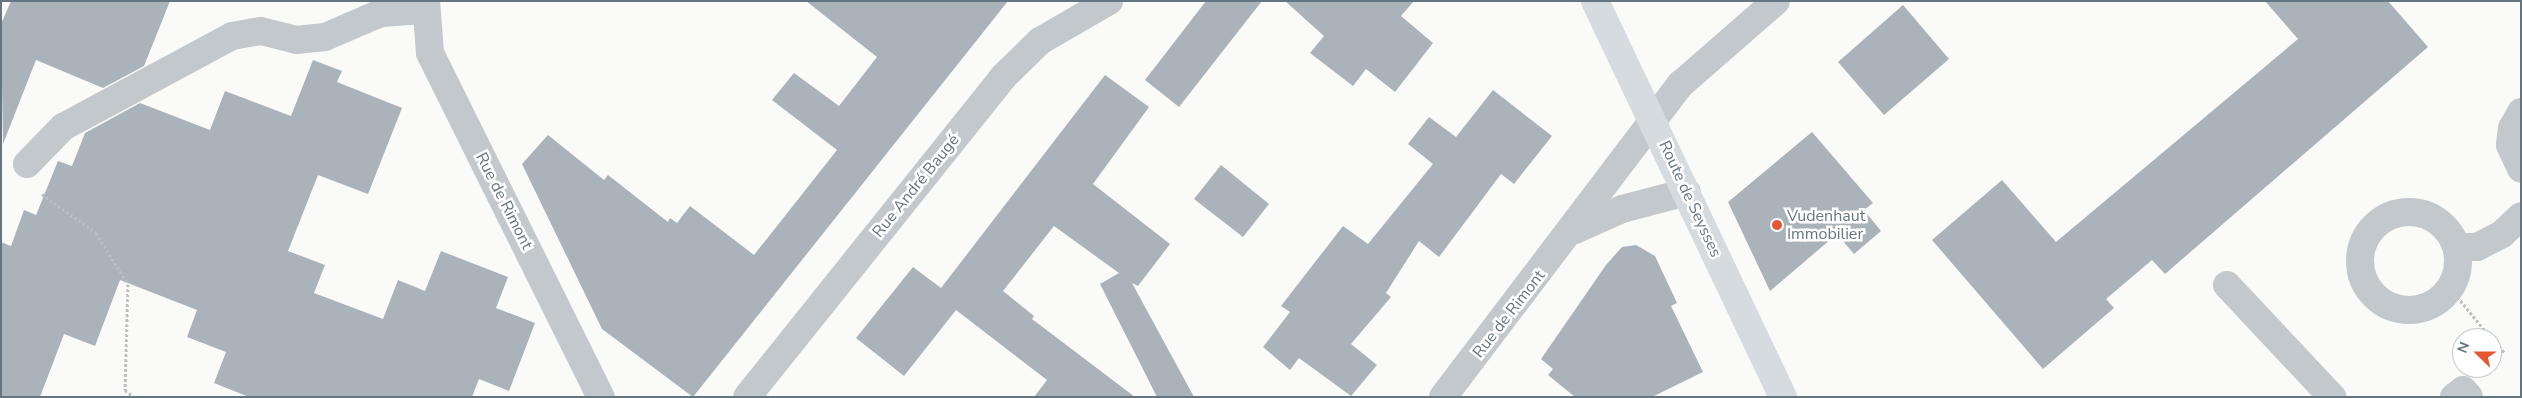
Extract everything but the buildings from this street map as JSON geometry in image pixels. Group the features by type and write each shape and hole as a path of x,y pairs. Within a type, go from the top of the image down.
{"main road":[{"name":"Route de Seysses","path":"1596,1 1783,397"}],"street":[{"name":"Rue André Baugé","path":"747,397 1003,77 1040,41 1109,1"},
{"name":"Rue de Rimont","path":"1443,397 1574,231 1681,84 1776,1"},
{"name":"Rue de Rimont","path":"425,6 430,53 602,397"},
{"path":"27,164 63,127 232,36 261,31 296,40 325,37 381,13 425,6"},
{"path":"2521,112 2512,128 2510,146 2521,169"},
{"name":"Rue de Rimont","path":"1574,231 1622,209 1687,192"},
{"path":"2410,211 2431,216 2447,229 2457,247 2458,268 2451,289 2437,302 2417,310 2396,309 2378,300 2364,284 2359,265 2362,244 2373,226 2390,214 2410,211"},
{"path":"2457,247 2477,247 2502,234 2521,216"},
{"path":"2227,285 2332,397"}],"path":[{"path":"27,164 42,195 96,233 128,284 125,390 134,397"},
{"path":"2451,289 2483,328"}],"place":[{"name":"Vudenhaut Immobilier","path":"1777,225"}]}
